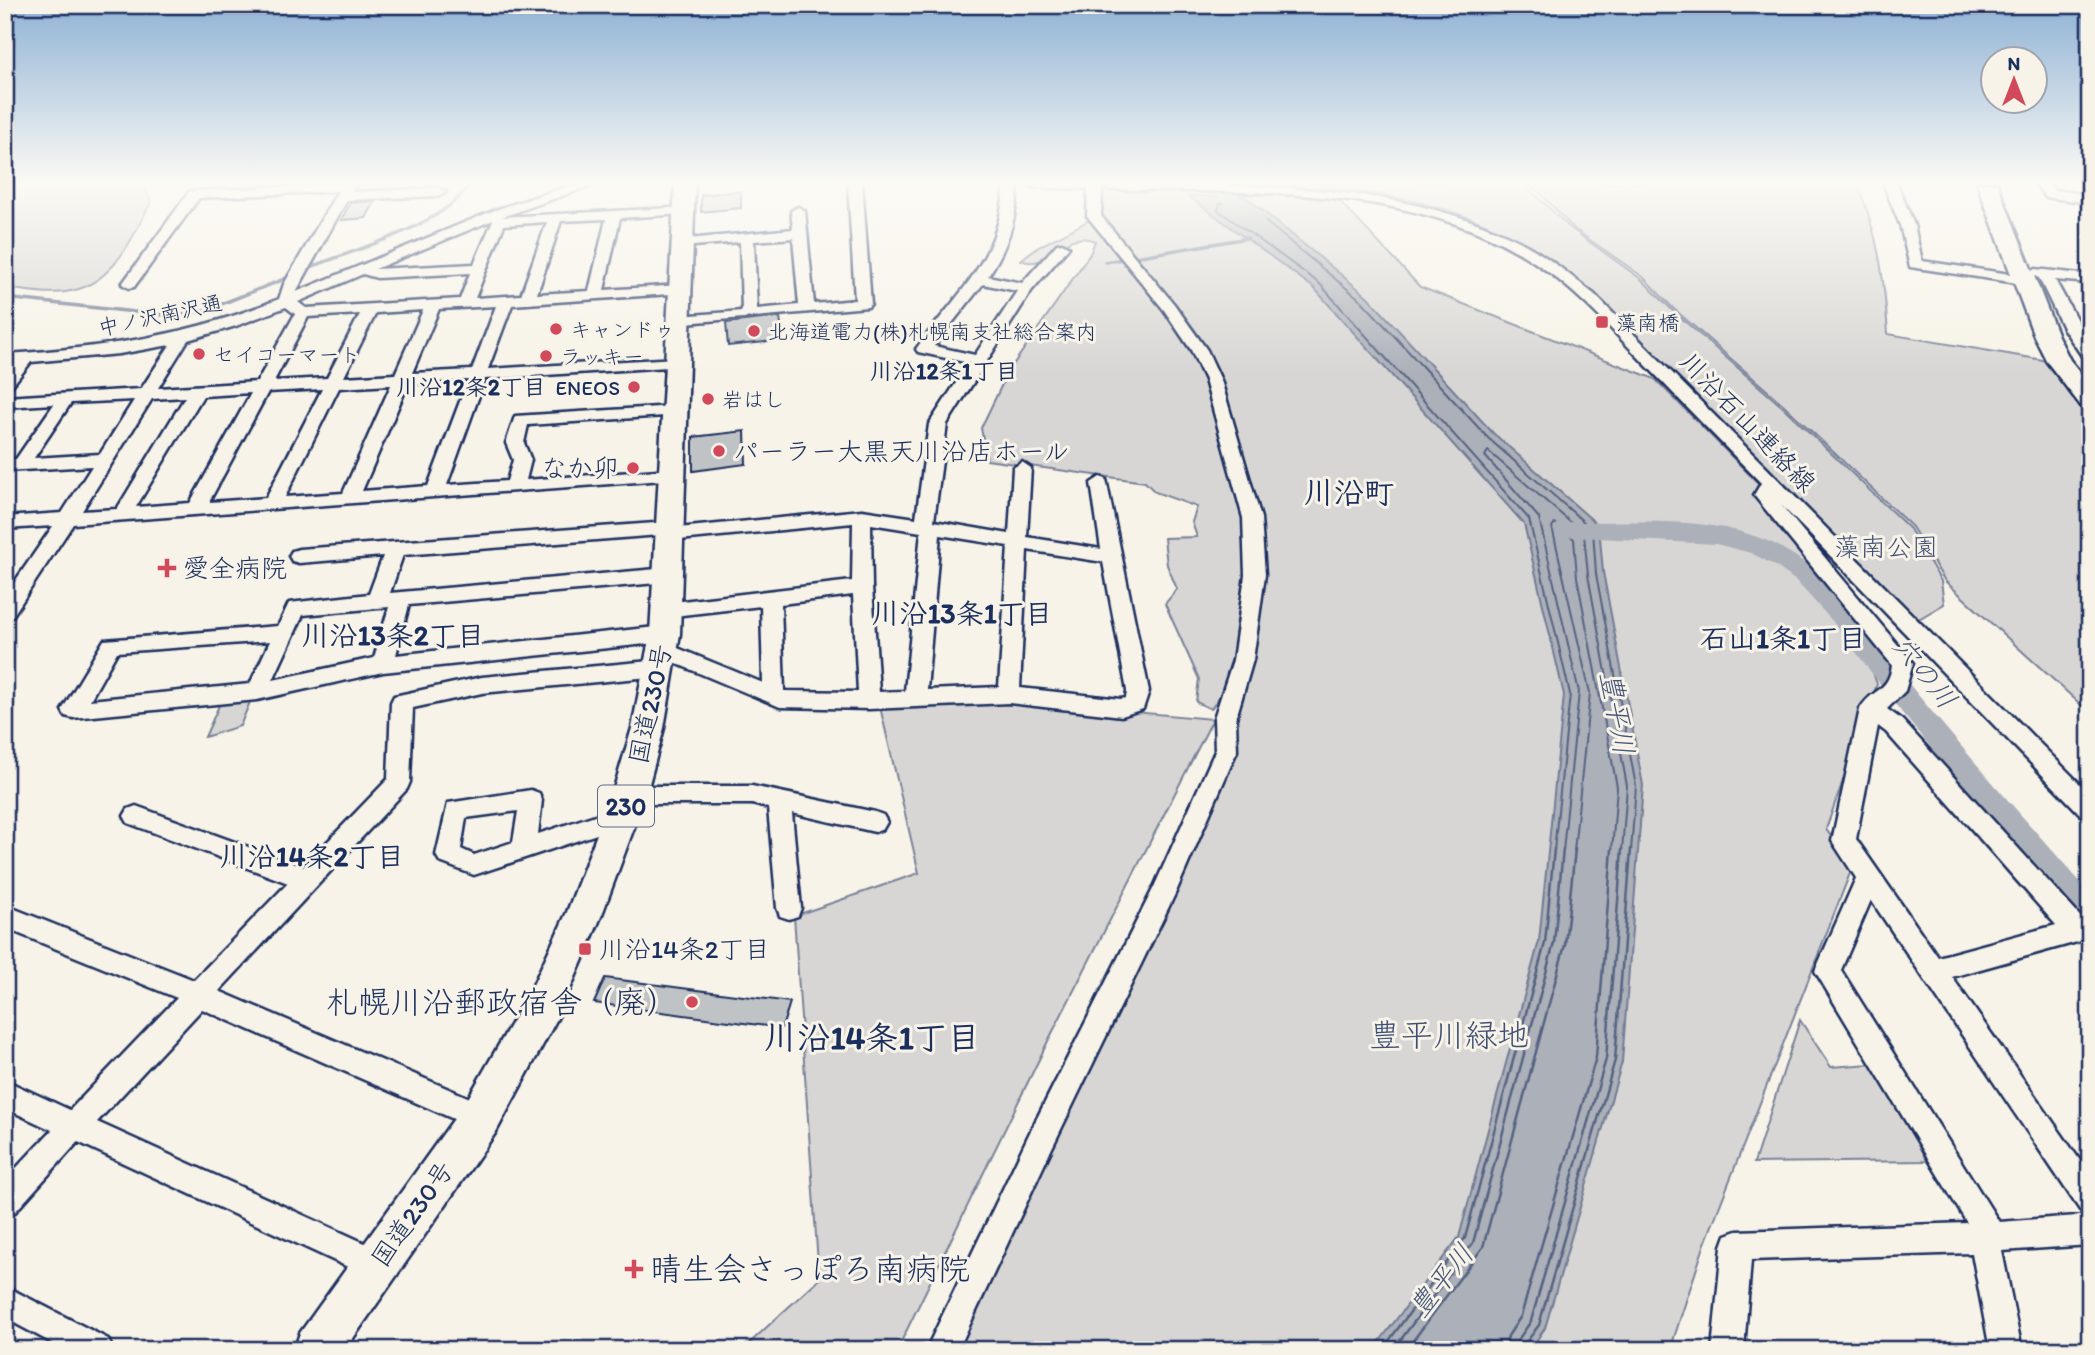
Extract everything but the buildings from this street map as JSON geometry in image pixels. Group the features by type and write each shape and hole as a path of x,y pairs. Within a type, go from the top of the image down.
{"highway":[{"name":"国道230号","path":"317,1350 481,1117 546,1000 585,912 626,805 648,728 663,640 682,246"},
{"path":"2017,246 2031,275 2059,362 2090,401"}],"street":[{"path":"129,284 157,246"},
{"path":"313,246 291,284 286,300 303,313 595,296 750,314 863,304 859,246"},
{"name":"中ノ沢南沢通","path":"5,359 123,348 183,336 229,323 415,246"},
{"path":"465,304 488,246"},
{"path":"527,301 546,246"},
{"path":"595,296 607,246"},
{"path":"747,246 750,314"},
{"path":"800,246 807,309"},
{"path":"980,361 924,349 978,279 998,246"},
{"path":"942,1350 1041,1140 1164,892 1226,751 1225,718 1242,660 1255,575 1252,518 1213,380 1199,350 1169,307 1119,246"},
{"name":"川沿石山連絡線","path":"1517,246 1552,266 1589,297 2090,809"},
{"path":"1911,246 1915,264 2090,279"},
{"path":"915,700 927,527 938,424 1026,288 1062,247"},
{"path":"362,269 377,274 479,268"},
{"path":"2031,275 2090,356"},
{"path":"978,279 1026,288"},
{"path":"435,492 505,302"},
{"path":"350,498 433,306"},
{"path":"272,504 370,309"},
{"path":"196,509 303,313"},
{"path":"5,612 183,336"},
{"path":"5,383 26,358"},
{"path":"5,402 677,363"},
{"path":"123,514 197,391"},
{"path":"13,465 66,399"},
{"path":"515,486 522,460 515,443 521,420 674,411"},
{"path":"13,465 106,459"},
{"path":"1009,695 1020,542 1022,468"},
{"path":"5,523 671,475"},
{"path":"283,633 111,645 73,710 257,692 383,664 663,640 780,699 869,701 1009,695 1122,708 1135,704 1138,691 1100,483"},
{"path":"1770,483 1763,495 1903,663 1902,680 1891,694 1871,709 1844,841 1935,970 2090,1200"},
{"path":"862,516 862,587 869,701"},
{"path":"299,556 669,532 862,516 1112,557"},
{"path":"377,601 395,549"},
{"path":"257,692 296,608 667,575"},
{"path":"5,580 29,578"},
{"path":"5,1202 399,782 402,702 663,640 771,598 862,587"},
{"path":"771,598 774,697"},
{"path":"383,664 401,599"},
{"path":"1871,709 1894,726 2077,931 1935,970"},
{"path":"524,848 626,805 752,795 875,822"},
{"path":"779,801 789,908"},
{"path":"136,816 307,879"},
{"path":"1869,876 1828,971 1992,1237"},
{"path":"5,916 198,994 481,1117"},
{"path":"5,1094 376,1264"},
{"path":"1728,1350 1737,1246 1992,1237 2090,1230"},
{"path":"1992,1237 1986,1254 2007,1350"},
{"path":"5,1301 97,1350"}],"green space":[{"path":"5,246 127,246 108,271 81,288 50,293 5,288"},
{"path":"1061,246 1040,261 1021,260 1037,248"},
{"path":"1093,246 1111,246 1196,354 1208,379 1245,512 1249,575 1228,683 1211,709 1196,702 1199,679 1165,604 1177,589 1167,565 1164,538 1197,537 1192,522 1197,507 1155,492 1145,482 987,460 981,428 1008,372"},
{"name":"豊平川緑地","path":"1120,246 1382,246 1420,287 1655,379 1833,559 1877,684 1826,829 1852,868 1704,1246 1670,1350 953,1350 1230,761 1261,593 1215,375"},
{"name":"藻南公園","path":"1527,246 1595,246 1641,279 1673,311 1785,409 1910,529 1941,581 1944,604 1917,620 1629,328 1603,303 1547,258"},
{"path":"1599,246 1877,246 1885,294 1888,334 2043,360 2090,415 2090,713 1945,581 1912,527 1785,406 1674,309 1643,277"},
{"path":"252,697 240,726 205,737 221,701"},
{"path":"1010,701 1213,719 1048,1041 897,1350 742,1350 819,1279 794,916 919,873 880,707"},
{"path":"1800,1020 1831,1067 1870,1064 1928,1161 1754,1163"}],"water":[{"name":"豊平川","path":"1257,246 1306,246 1367,296 1493,433 1599,526 1603,572 1643,785 1622,1062 1545,1328 1530,1350 1373,1350 1459,1237 1539,941 1564,695 1524,524 1314,288"}],"waterway":[{"path":"306,269 368,246"},
{"path":"1105,262 1199,246"},
{"path":"5,298 172,316 206,310 292,276"},
{"name":"穴の川","path":"1565,530 1716,536 1759,547 1783,559 1804,575 1843,616 1911,706 2090,916"}],"place":[{"name":"藻南橋","path":"1602,322"},
{"name":"キャンドゥ","path":"556,329"},
{"name":"北海道電力(株)札幌南支社総合案内","path":"754,331"},
{"name":"セイコーマート","path":"199,354"},
{"name":"ラッキー","path":"546,356"},
{"name":"ENEOS","path":"634,387"},
{"name":"岩はし","path":"708,399"},
{"name":"パーラー大黒天川沿店ホール","path":"719,451"},
{"name":"なか卯","path":"633,468"},
{"name":"愛全病院","path":"167,568"},
{"name":"川沿14条2丁目","path":"585,949"},
{"name":"札幌川沿郵政宿舎（廃）","path":"692,1002"},
{"name":"晴生会さっぽろ南病院","path":"634,1269"}],"district":[{"name":"川沿12条1丁目","path":"944,371"},
{"name":"川沿12条2丁目","path":"471,387"},
{"name":"川沿町","path":"1349,492"},
{"name":"川沿13条1丁目","path":"962,613"},
{"name":"川沿13条2丁目","path":"393,635"},
{"name":"石山1条1丁目","path":"1783,638"},
{"name":"川沿14条2丁目","path":"312,856"},
{"name":"川沿14条1丁目","path":"872,1037"}]}
